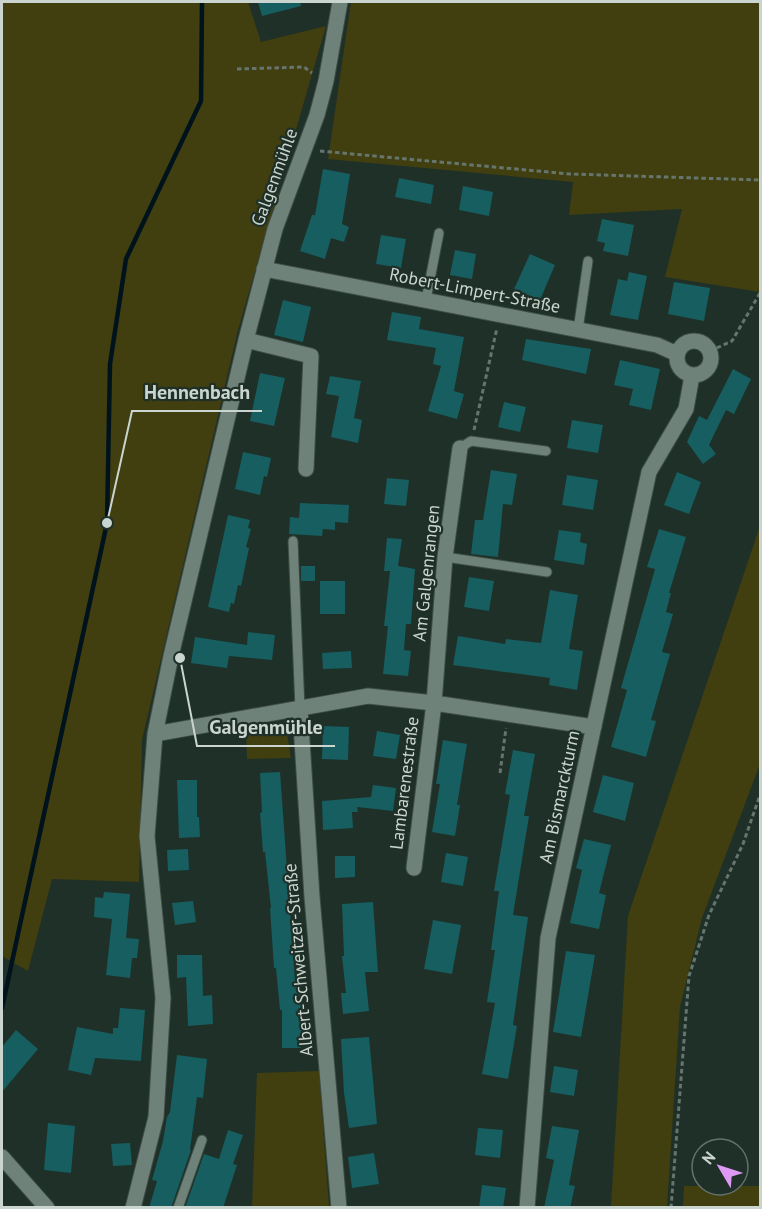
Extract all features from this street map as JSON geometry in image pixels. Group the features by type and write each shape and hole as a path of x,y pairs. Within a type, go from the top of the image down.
{"street":[{"name":"Galgenmühle","path":"133,1208 156,1117 163,998 147,836 155,734 171,656 246,340 275,229 317,116 326,81 340,2"},
{"name":"Robert-Limpert-Straße","path":"264,269 657,345 677,354"},
{"path":"246,340 311,356 306,469"},
{"path":"690,341 702,343 710,351 708,369 698,376 686,374 678,366 677,354 684,344 690,341"},
{"name":"Am Bismarckturm","path":"527,1208 548,938 649,472 686,409 692,376"},
{"name":"Am Galgenrangen","path":"434,703 445,557 466,444"},
{"name":"Lambarenestraße","path":"155,734 368,696 434,703 594,728"},
{"name":"Lambarenestraße","path":"414,868 434,703"},
{"name":"Albert-Schweitzer-Straße","path":"300,709 312,897 339,1208"},
{"path":"2,1157 47,1208"}],"lane":[{"path":"426,300 439,233"},
{"path":"578,330 588,261"},
{"path":"466,444 546,451"},
{"path":"293,541 300,709"},
{"path":"445,557 547,572"},
{"path":"178,1208 202,1140"}],"path":[{"path":"237,69 304,68 326,81"},
{"path":"303,150 570,174 760,180"},
{"path":"710,351 732,341 760,293"},
{"path":"466,444 486,383 499,315"},
{"path":"500,773 508,715"},
{"path":"671,1208 689,976 709,915 743,844 760,795"}],"shaded area":[{"path":"2,2 248,2 261,42 326,26 238,330 142,740 139,882 52,879 28,971 2,956"},
{"path":"351,2 760,2 760,292 665,277 682,209 569,215 573,182 328,159"},
{"path":"760,526 760,764 702,918 680,1007 667,1207 611,1207 628,916"},
{"path":"286,727 291,758 247,759 246,730"},
{"path":"319,1071 329,1207 252,1207 257,1073"},
{"path":"684,1186 690,1186 690,1197 750,1197 750,1186 760,1186 760,1207 683,1207"}],"building":[{"path":"258,2 300,2 301,6 262,16"},
{"path":"323,169 350,174 342,224 349,227 344,242 331,238 325,259 300,251 312,215 315,215"},
{"path":"399,178 434,185 431,204 395,197"},
{"path":"463,186 493,192 489,216 459,210"},
{"path":"602,219 634,225 628,256 603,251 605,243 597,241"},
{"path":"381,235 406,239 401,268 376,264"},
{"path":"455,250 476,254 472,279 450,275"},
{"path":"530,254 555,265 540,300 514,289"},
{"path":"629,272 647,276 638,320 610,315 618,279 627,281"},
{"path":"674,282 710,288 704,321 668,314"},
{"path":"283,300 311,307 303,342 274,335"},
{"path":"392,312 421,317 419,329 464,337 454,391 464,394 457,419 428,411 441,366 433,364 436,348 387,340"},
{"path":"526,339 591,349 586,374 522,360"},
{"path":"620,360 660,369 651,410 629,405 633,389 614,385"},
{"path":"733,369 751,379 734,414 726,410 709,445 716,454 703,464 687,442 699,416 707,420"},
{"path":"260,373 285,378 274,426 250,421"},
{"path":"330,376 361,381 354,418 362,420 358,443 331,437 339,396 326,394"},
{"path":"504,402 526,407 520,432 498,427"},
{"path":"572,420 603,425 598,453 567,448"},
{"path":"243,452 271,458 260,495 235,489"},
{"path":"491,470 517,474 512,505 503,504 498,557 471,554 475,520 483,520"},
{"path":"677,472 701,482 689,514 664,505"},
{"path":"567,475 598,480 593,510 562,505"},
{"path":"387,478 409,480 406,506 384,504"},
{"path":"300,503 349,505 348,523 335,522 335,530 323,529 322,536 289,534 290,517 299,518"},
{"path":"228,515 250,520 248,528 251,529 246,547 249,548 241,586 238,585 234,604 231,603 229,612 208,607"},
{"path":"659,529 686,537 669,593 671,593 666,612 673,614 662,652 670,654 651,720 656,721 646,757 611,747 627,690 621,688 655,569 647,567"},
{"path":"559,530 581,533 580,542 587,544 584,565 554,560"},
{"path":"387,538 402,539 398,566 415,569 411,624 406,624 404,650 411,651 408,676 383,674 388,626 384,626 390,571 384,571"},
{"path":"301,566 315,566 315,581 301,581"},
{"path":"469,577 494,581 489,611 464,607"},
{"path":"320,581 345,581 345,614 320,614"},
{"path":"550,590 578,595 569,649 583,651 577,690 549,685 550,678 453,665 458,636 505,644 506,639 541,643"},
{"path":"248,632 275,635 272,660 229,656 227,668 191,663 195,637 247,645"},
{"path":"351,651 352,668 323,669 322,653"},
{"path":"323,726 349,727 348,760 322,759"},
{"path":"377,731 400,735 396,759 373,756"},
{"path":"443,740 467,744 457,805 460,805 455,836 432,832 440,784 436,784"},
{"path":"513,750 535,754 524,816 529,816 513,915 528,917 513,1025 517,1026 508,1079 482,1074 495,1003 487,1002 495,950 491,950 499,891 494,891 510,795 505,794"},
{"path":"280,772 295,980 299,980 302,1010 301,1048 282,1048 282,1010 280,1010 276,968 274,968 271,908 260,813 262,812 260,773"},
{"path":"603,775 634,783 625,821 593,812"},
{"path":"177,780 197,780 197,817 199,817 200,837 179,838"},
{"path":"373,785 396,788 393,811 357,807 358,812 352,812 353,828 323,830 322,801 371,797"},
{"path":"584,839 611,845 599,893 606,895 599,929 570,923 582,870 576,868"},
{"path":"188,849 189,870 168,871 167,850"},
{"path":"446,853 468,857 463,886 441,882"},
{"path":"335,856 355,856 355,877 335,878"},
{"path":"104,892 130,894 126,938 139,939 137,958 132,958 130,978 106,975 112,919 94,917 95,897 103,898"},
{"path":"193,901 196,922 175,925 172,903"},
{"path":"373,902 378,972 365,972 369,1011 343,1014 341,993 346,993 342,956 344,956 342,904"},
{"path":"433,920 461,925 452,974 424,969"},
{"path":"566,951 595,955 581,1037 553,1032"},
{"path":"177,955 202,955 203,996 212,995 213,1024 188,1026 186,977 177,978"},
{"path":"120,1008 145,1010 141,1061 95,1058 91,1075 68,1070 77,1027 113,1034 113,1028 118,1028"},
{"path":"16,1030 38,1049 2,1092 2,1047"},
{"path":"369,1037 377,1124 349,1128 344,1093 341,1039"},
{"path":"177,1055 207,1059 203,1098 197,1097 191,1150 171,1208 149,1208 157,1181 152,1180 170,1112"},
{"path":"554,1066 578,1070 574,1096 550,1092"},
{"path":"48,1123 75,1126 71,1173 44,1170"},
{"path":"552,1126 579,1130 569,1185 575,1186 570,1208 544,1208 554,1160 546,1158"},
{"path":"478,1128 503,1130 500,1158 475,1155"},
{"path":"228,1130 243,1135 233,1164 237,1165 223,1208 185,1208 204,1154 219,1159"},
{"path":"130,1143 132,1165 113,1166 111,1144"},
{"path":"374,1153 379,1184 352,1188 348,1157"},
{"path":"482,1185 506,1188 503,1208 479,1208"}],"waterway":[{"path":"2,1008 107,523 110,364 126,259 201,101 202,2"}],"place":[{"name":"Hennenbach","path":"107,523"},
{"name":"Galgenmühle","path":"180,658"}]}
